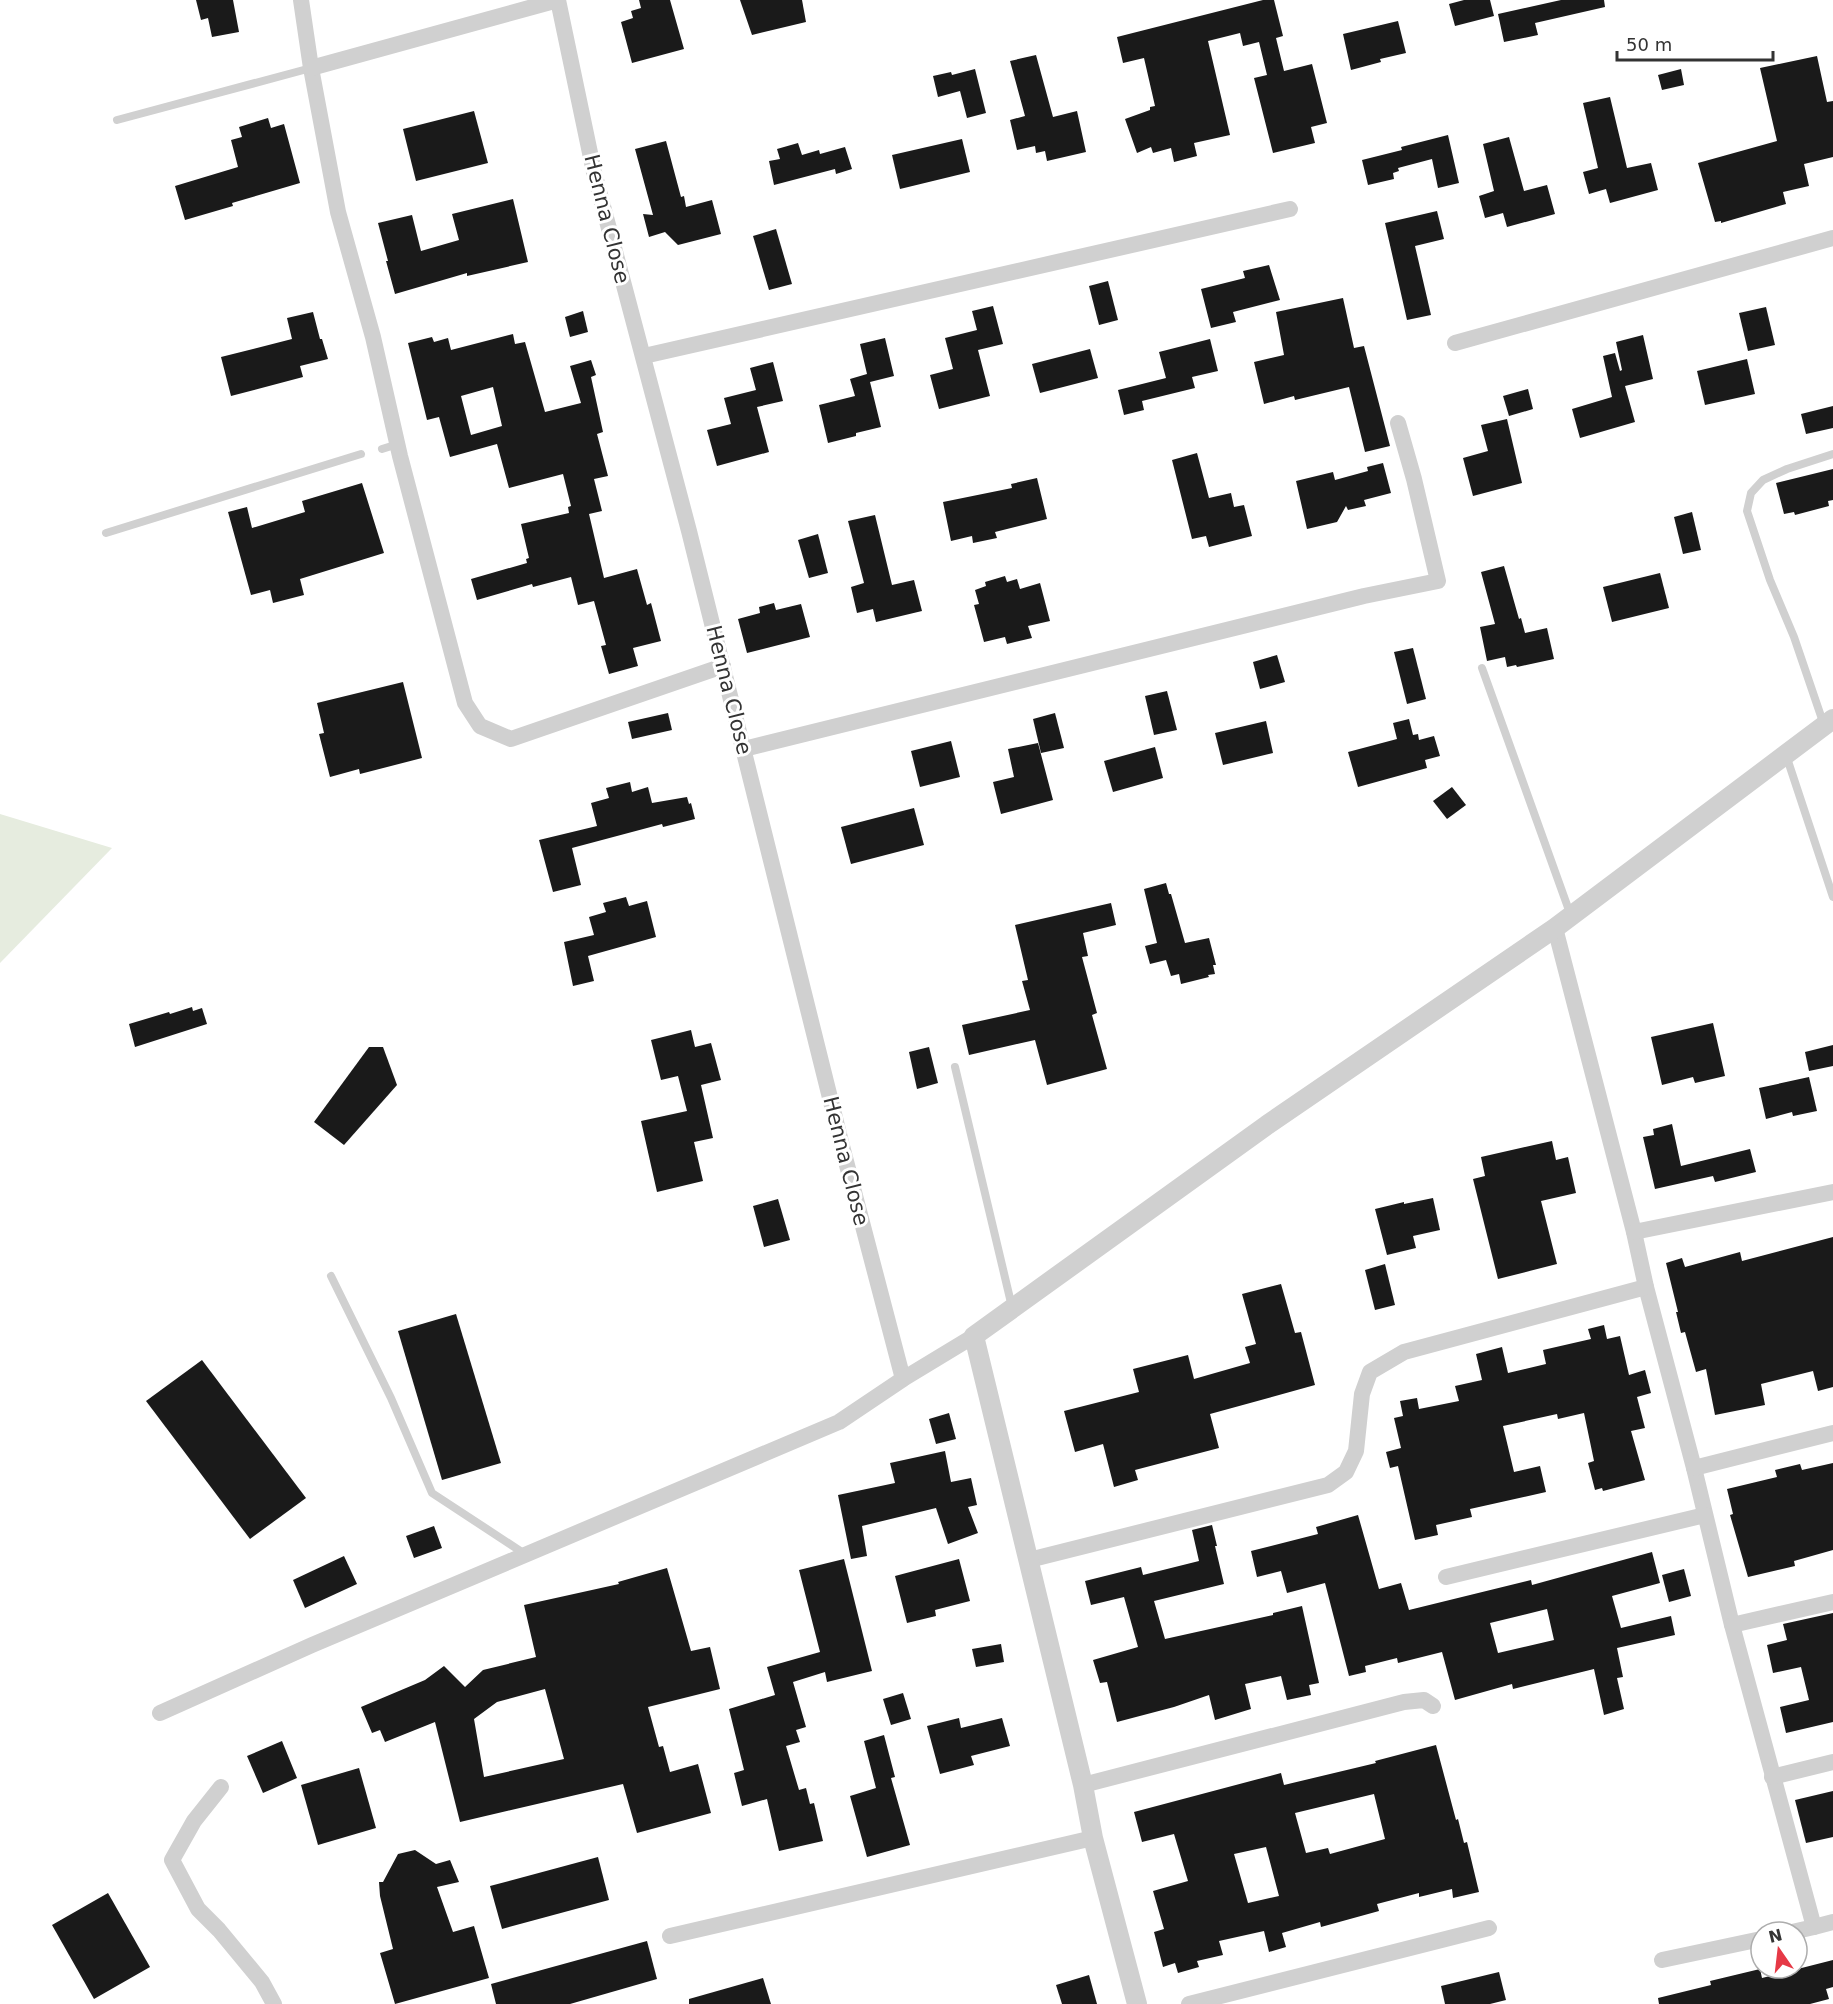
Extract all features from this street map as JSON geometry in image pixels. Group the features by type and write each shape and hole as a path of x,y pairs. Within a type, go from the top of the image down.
{"street":[{"path":"301,0 311,68 338,212 373,337 390,447 465,703 480,726 511,739 723,666"},
{"path":"311,68 558,0"},
{"name":"Henna Close","path":"558,0 594,172 644,356 845,1158 903,1379"},
{"path":"644,356 1290,209"},
{"path":"1455,343 1833,238"},
{"path":"744,749 1364,596 1438,581 1398,423"},
{"path":"160,1713 312,1645 839,1422 903,1379 974,1336 1267,1125 1555,928 1829,722"},
{"path":"1555,928 1694,1468 1732,1625 1814,1927"},
{"path":"1634,1232 1833,1192"},
{"path":"1029,1560 1328,1485 1346,1472 1356,1451 1362,1394 1370,1372 1404,1352 1646,1287"},
{"path":"974,1336 1083,1785 1093,1838 1137,2004"},
{"path":"1694,1468 1833,1433"},
{"path":"1446,1577 1705,1515"},
{"path":"1732,1625 1833,1602"},
{"path":"1083,1785 1404,1702 1424,1700 1433,1707"},
{"path":"1772,1777 1833,1762"},
{"path":"221,1787 194,1821 172,1860 198,1909 219,1930 262,1982 274,2004"},
{"path":"670,1936 1093,1838"},
{"path":"1809,1928 1833,1923"},
{"path":"1189,2004 1489,1928"},
{"path":"1662,1960 1749,1942"}],"lane":[{"path":"117,120 311,68"},
{"path":"106,533 361,454"},
{"path":"1829,722 1770,580 1747,512 1750,493 1763,480 1787,469 1833,454"},
{"path":"1482,668 1570,916"},
{"path":"1785,753 1833,897"},
{"path":"955,1067 1012,1308"},
{"path":"331,1276 390,1398 432,1493 525,1555"}],"shaded area":[{"path":"0,814 112,848 0,963"}],"building":[{"path":"196,0 233,0 239,32 212,37 208,18 201,20"},
{"path":"639,0 670,0 684,49 632,63 621,22 633,18 631,11 641,8"},
{"path":"740,0 802,0 806,22 752,35"},
{"path":"1263,0 1274,0 1283,36 1276,38 1284,71 1312,64 1327,123 1311,127 1315,143 1273,153 1254,78 1267,75 1259,42 1243,46 1240,33 1208,41 1230,135 1194,143 1197,156 1174,162 1171,148 1153,153 1151,147 1137,153 1125,119 1155,106 1144,58 1123,63 1117,37"},
{"path":"1464,0 1490,0 1494,16 1455,26 1449,4"},
{"path":"1561,0 1604,0 1605,7 1535,23 1538,35 1504,42 1498,14"},
{"path":"1398,21 1406,53 1380,59 1381,62 1351,70 1343,34"},
{"path":"1036,55 1053,117 1077,111 1086,152 1047,161 1045,151 1036,153 1035,146 1017,150 1010,120 1025,116 1010,61"},
{"path":"1817,56 1827,102 1833,101 1833,157 1804,164 1809,186 1783,192 1786,204 1721,223 1721,221 1715,222 1698,163 1777,141 1760,68"},
{"path":"975,69 986,113 967,118 960,91 938,97 933,76 951,72 952,75"},
{"path":"1681,69 1684,85 1662,90 1658,75"},
{"path":"1610,97 1627,168 1651,163 1658,190 1610,203 1606,189 1589,194 1583,172 1598,168 1583,103"},
{"path":"474,111 488,163 416,181 403,129"},
{"path":"268,118 271,128 284,124 300,183 185,220 175,186 238,167 231,140 242,137 239,127"},
{"path":"1448,135 1459,183 1438,188 1432,159 1398,168 1399,171 1393,173 1394,179 1368,185 1362,160"},
{"path":"1509,137 1524,191 1547,185 1555,214 1507,227 1503,213 1485,218 1479,196 1494,191 1483,144"},
{"path":"962,139 970,172 900,189 892,155"},
{"path":"666,141 681,197 684,196 686,207 712,200 721,234 678,245 665,232 649,237 643,214 653,215 635,149"},
{"path":"798,143 802,155 819,150 820,154 845,147 852,169 836,174 835,169 774,185 769,161 780,159 777,149"},
{"path":"513,199 528,262 467,276 467,273 395,294 378,223 412,215 421,251 459,240 452,214"},
{"path":"1437,211 1444,239 1415,246 1431,315 1407,320 1385,223"},
{"path":"776,229 792,284 769,290 753,236"},
{"path":"1269,265 1280,300 1233,312 1236,322 1211,328 1201,289 1245,278 1243,271"},
{"path":"1108,281 1118,320 1099,325 1089,286"},
{"path":"1343,298 1354,348 1364,346 1390,446 1365,452 1349,387 1295,400 1294,396 1264,404 1254,362 1284,355 1276,312"},
{"path":"993,306 1003,344 978,350 990,396 939,409 930,375 953,369 945,338 977,330 972,311"},
{"path":"1766,307 1775,345 1748,351 1739,313"},
{"path":"583,311 588,332 570,337 565,317"},
{"path":"313,312 328,359 300,366 303,377 231,396 221,357 292,339 287,318"},
{"path":"513,334 515,344 525,342 545,412 581,403 570,366 591,360 596,375 591,377 603,432 597,434 608,476 594,479 602,511 589,514 604,578 637,569 647,605 651,603 661,641 633,648 638,666 609,674 601,646 606,645 594,601 578,605 571,577 533,587 532,584 477,600 471,579 527,563 526,559 529,558 521,524 569,513 568,507 571,506 563,474 509,488 497,444 450,457 439,417 427,420 408,343 432,337 434,342 448,338 451,350","holes":["493,387 502,426 471,435 461,396"]},
{"path":"1643,335 1653,379 1625,386 1635,422 1580,438 1572,409 1612,397 1603,356 1615,353 1620,371 1622,370 1616,342"},
{"path":"885,338 894,376 870,382 881,427 828,443 819,405 855,396 850,379 867,374 860,344"},
{"path":"1210,339 1218,371 1192,377 1195,388 1142,401 1144,410 1124,415 1118,390 1166,378 1159,352"},
{"path":"1090,349 1098,378 1040,393 1032,364"},
{"path":"1747,359 1755,394 1705,405 1697,371"},
{"path":"773,362 783,401 757,407 769,452 717,466 707,430 731,424 724,398 756,390 750,368"},
{"path":"1528,389 1533,409 1509,416 1503,396"},
{"path":"1833,406 1833,428 1806,434 1801,414"},
{"path":"1507,419 1522,483 1473,496 1463,458 1488,451 1481,425"},
{"path":"1197,453 1209,498 1231,493 1234,507 1244,505 1252,536 1209,547 1206,536 1192,539 1172,460"},
{"path":"1383,463 1391,493 1364,500 1366,506 1348,510 1346,506 1337,522 1307,529 1296,481 1333,472 1335,480 1368,471 1367,467"},
{"path":"1833,469 1833,500 1828,501 1829,506 1795,515 1794,512 1784,514 1776,483"},
{"path":"1037,478 1047,519 995,532 997,538 973,543 972,536 951,541 943,502 1012,488 1011,484"},
{"path":"362,483 384,553 300,579 304,595 273,603 270,590 251,595 228,512 247,507 252,528 305,512 302,501"},
{"path":"1692,512 1701,550 1683,554 1674,517"},
{"path":"875,515 892,585 914,580 922,611 876,622 873,609 857,613 851,587 864,583 848,521"},
{"path":"818,534 828,573 809,578 798,540"},
{"path":"1504,566 1525,633 1547,628 1554,659 1517,667 1516,665 1507,667 1505,657 1487,661 1480,627 1495,624 1481,572"},
{"path":"1660,573 1669,608 1612,622 1603,587"},
{"path":"1005,576 1007,582 1017,579 1020,589 1040,583 1050,621 1028,626 1032,638 1007,644 1005,637 984,642 974,605 979,604 975,590 986,586 985,582"},
{"path":"774,603 776,610 801,604 810,637 747,653 738,619 760,613 759,607"},
{"path":"1413,648 1426,699 1407,704 1394,652"},
{"path":"1277,655 1285,682 1260,689 1253,662"},
{"path":"403,682 422,758 360,774 359,769 330,777 319,734 324,733 317,703"},
{"path":"1167,691 1177,730 1154,735 1145,696"},
{"path":"668,713 672,730 632,739 628,722"},
{"path":"1055,713 1064,748 1041,753 1033,719"},
{"path":"1409,719 1413,735 1418,734 1419,740 1434,736 1440,756 1425,760 1427,768 1358,787 1348,752 1397,739 1393,723"},
{"path":"1266,721 1273,753 1223,765 1215,733"},
{"path":"951,741 960,777 920,787 911,751"},
{"path":"1038,743 1053,800 1001,814 993,782 1014,777 1008,749"},
{"path":"1155,747 1163,778 1113,792 1104,761"},
{"path":"630,782 632,792 648,787 652,803 687,797 695,819 663,827 662,824 572,848 581,885 553,892 539,840 597,826 591,803 609,798 606,788"},
{"path":"1452,787 1466,805 1447,819 1433,801"},
{"path":"914,808 924,845 851,864 841,827"},
{"path":"1166,883 1185,943 1209,938 1216,965 1213,965 1215,974 1208,975 1209,977 1181,984 1179,974 1171,976 1166,960 1150,964 1145,946 1157,943 1144,889"},
{"path":"626,897 629,906 647,901 656,937 588,956 594,981 573,986 564,942 594,935 589,917 606,912 603,903"},
{"path":"1111,903 1116,925 1083,933 1088,956 1082,957 1097,1013 1092,1015 1107,1069 1047,1085 1035,1040 969,1055 962,1025 1030,1010 1022,981 1028,980 1015,925"},
{"path":"192,1007 193,1011 202,1008 207,1024 135,1047 129,1024"},
{"path":"1713,1023 1725,1076 1695,1083 1693,1077 1662,1085 1651,1037"},
{"path":"691,1030 695,1047 711,1043 721,1080 701,1085 713,1138 694,1142 703,1181 657,1192 641,1121 687,1111 678,1076 661,1080 651,1040"},
{"path":"1833,1045 1833,1066 1809,1071 1805,1052"},
{"path":"369,1047 383,1047 397,1085 344,1145 314,1122"},
{"path":"929,1047 938,1083 917,1089 909,1052"},
{"path":"1809,1077 1817,1111 1793,1116 1792,1112 1766,1119 1759,1088"},
{"path":"1672,1124 1681,1166 1750,1149 1756,1172 1715,1182 1713,1176 1655,1189 1643,1137 1654,1135 1653,1129"},
{"path":"1552,1141 1556,1160 1568,1157 1576,1193 1541,1201 1557,1264 1498,1279 1473,1179 1485,1176 1481,1157"},
{"path":"1433,1198 1440,1230 1413,1236 1416,1248 1387,1255 1375,1209"},
{"path":"778,1199 790,1240 764,1247 753,1206"},
{"path":"1833,1237 1833,1387 1818,1391 1813,1371 1761,1384 1765,1405 1715,1415 1706,1369 1696,1372 1685,1332 1681,1333 1666,1263 1682,1258 1685,1267 1740,1252 1742,1261"},
{"path":"1385,1264 1395,1305 1375,1310 1365,1270"},
{"path":"1281,1284 1295,1333 1301,1332 1315,1385 1210,1414 1219,1448 1135,1470 1138,1480 1114,1487 1103,1444 1075,1452 1064,1411 1139,1392 1133,1369 1188,1355 1194,1379 1250,1363 1245,1347 1256,1344 1242,1294"},
{"path":"456,1314 501,1463 442,1480 398,1331"},
{"path":"1604,1325 1607,1339 1620,1336 1629,1375 1645,1370 1651,1393 1637,1397 1645,1428 1631,1431 1645,1480 1603,1491 1602,1488 1595,1490 1588,1463 1594,1461 1584,1413 1558,1419 1557,1414 1503,1426 1514,1472 1540,1466 1546,1492 1470,1509 1472,1517 1436,1525 1438,1535 1415,1540 1398,1466 1390,1468 1386,1452 1401,1448 1394,1418 1403,1416 1400,1401 1417,1398 1419,1409 1459,1401 1455,1386 1482,1380 1476,1354 1502,1347 1508,1373 1546,1364 1543,1350 1591,1339 1588,1329"},
{"path":"202,1360 306,1498 250,1539 146,1401"},
{"path":"949,1413 956,1439 936,1444 929,1419"},
{"path":"945,1451 951,1482 971,1478 977,1505 968,1507 978,1533 948,1544 936,1508 862,1526 867,1556 851,1559 838,1495 895,1483 890,1463"},
{"path":"1833,1463 1833,1550 1794,1561 1795,1566 1748,1577 1730,1515 1733,1514 1727,1489 1777,1477 1775,1470 1800,1464 1802,1470"},
{"path":"1358,1515 1379,1589 1401,1583 1409,1610 1531,1580 1532,1585 1652,1552 1660,1583 1612,1596 1621,1628 1671,1616 1675,1635 1617,1648 1623,1677 1617,1678 1624,1709 1604,1715 1594,1669 1513,1689 1512,1684 1455,1700 1442,1652 1398,1663 1397,1658 1365,1666 1366,1672 1349,1676 1325,1583 1287,1593 1281,1571 1257,1577 1251,1551 1318,1534 1316,1527","holes":["1547,1609 1554,1640 1498,1653 1490,1623"]},
{"path":"1212,1525 1224,1584 1154,1601 1165,1639 1273,1615 1273,1613 1302,1606 1319,1683 1309,1685 1311,1695 1287,1700 1281,1676 1245,1684 1251,1709 1215,1720 1209,1695 1117,1722 1107,1682 1100,1683 1093,1660 1138,1647 1124,1597 1091,1605 1085,1581 1141,1567 1143,1575 1199,1561 1192,1530"},
{"path":"434,1526 442,1548 414,1558 406,1536"},
{"path":"344,1556 357,1584 305,1608 293,1580"},
{"path":"844,1559 872,1671 827,1682 825,1672 793,1682 806,1727 796,1730 800,1742 786,1746 799,1790 806,1788 810,1804 814,1803 823,1841 779,1851 767,1799 742,1806 734,1773 744,1770 729,1709 775,1695 767,1667 820,1652 799,1570"},
{"path":"959,1559 970,1601 935,1610 936,1616 907,1623 895,1576"},
{"path":"667,1568 691,1651 710,1647 720,1689 648,1707 659,1747 663,1746 670,1772 698,1764 711,1813 637,1833 623,1784 460,1822 435,1722 385,1742 380,1730 372,1733 361,1707 425,1680 444,1666 465,1687 483,1670 536,1657 524,1605 619,1584 618,1582","holes":["545,1689 564,1759 484,1777 474,1719 497,1702"]},
{"path":"1684,1569 1691,1596 1669,1602 1662,1575"},
{"path":"1833,1613 1833,1722 1786,1733 1780,1707 1809,1700 1801,1667 1773,1673 1767,1645 1787,1640 1783,1624"},
{"path":"1001,1644 1004,1662 976,1667 972,1649"},
{"path":"903,1693 911,1719 891,1725 883,1699"},
{"path":"959,1718 961,1728 1002,1718 1010,1746 971,1756 974,1765 940,1774 927,1726"},
{"path":"884,1735 895,1777 891,1778 910,1845 867,1857 850,1796 876,1788 864,1741"},
{"path":"282,1741 297,1778 263,1793 247,1756"},
{"path":"1436,1745 1456,1820 1458,1819 1464,1843 1467,1842 1479,1892 1453,1898 1452,1889 1419,1897 1419,1893 1377,1904 1379,1911 1321,1927 1320,1922 1282,1933 1286,1947 1269,1952 1264,1931 1219,1941 1223,1955 1197,1961 1199,1967 1178,1973 1175,1963 1163,1967 1154,1932 1164,1929 1153,1891 1188,1881 1174,1834 1142,1842 1134,1812 1281,1773 1284,1785 1376,1763 1375,1761","holes":["1374,1794 1385,1839 1330,1854 1328,1848 1306,1853 1295,1813","1266,1847 1279,1896 1248,1903 1234,1854"]},
{"path":"359,1768 376,1828 318,1845 301,1785"},
{"path":"1833,1791 1833,1837 1806,1843 1795,1800"},
{"path":"415,1850 436,1864 450,1860 459,1882 437,1887 453,1932 474,1926 489,1978 395,2004 380,1953 393,1949 380,1896 379,1882 383,1882 398,1854"},
{"path":"598,1857 609,1900 502,1929 490,1886"},
{"path":"108,1893 150,1967 94,1999 52,1925"},
{"path":"647,1941 657,1979 570,2004 496,2004 491,1984"},
{"path":"1833,1960 1833,1987 1826,1989 1829,1999 1810,2004 1659,2004 1658,1998 1711,1985 1710,1981 1749,1972 1749,1980 1809,1980 1809,1966"},
{"path":"1499,1972 1506,2000 1490,2004 1445,2004 1441,1986"},
{"path":"1089,1975 1097,2004 1062,2004 1056,1985"},
{"path":"763,1978 771,2004 689,2004 689,1999"}]}
